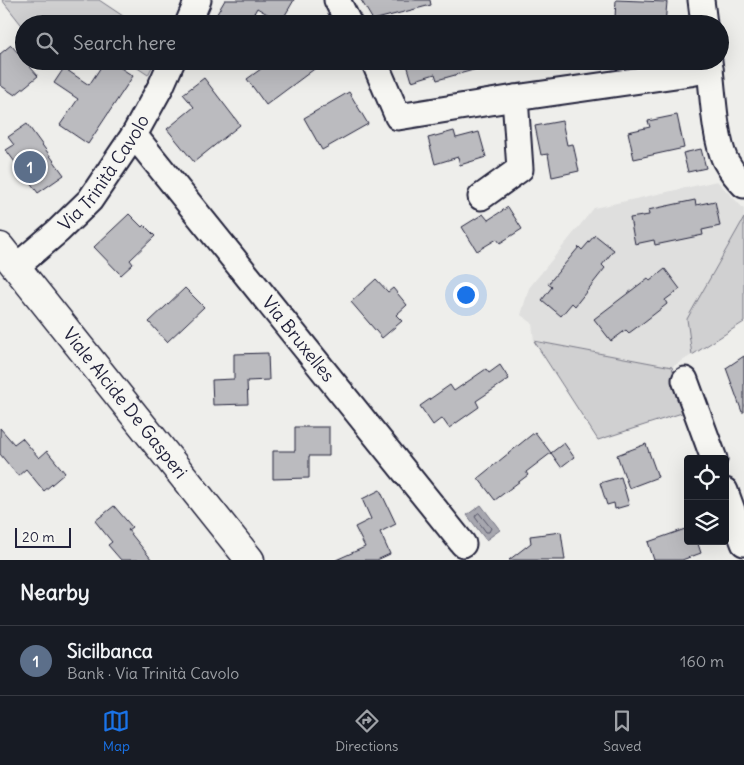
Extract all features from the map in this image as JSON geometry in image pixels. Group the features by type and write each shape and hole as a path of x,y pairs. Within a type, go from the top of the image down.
{"main road":[{"name":"Viale Alcide De Gasperi","path":"8,257 250,560"}],"street":[{"path":"192,15 198,0"},
{"path":"337,0 345,15"},
{"path":"701,0 703,15"},
{"name":"Via Trinità Cavolo","path":"8,257 58,231 90,200 134,135 168,70"},
{"path":"378,70 398,117 690,73 698,70"},
{"path":"711,70 719,142 726,161 744,185"},
{"path":"481,197 520,169 515,98"},
{"name":"Via Bruxelles","path":"134,135 463,544"},
{"path":"685,380 713,455"},
{"path":"728,500 744,543"}],"shaded area":[{"path":"2,0 99,0 122,15 15,15 15,17"},
{"path":"140,70 150,70 148,75"},
{"path":"717,181 744,209 744,219 687,319 692,355 672,367 534,341 532,323 521,315 529,288 594,208"},
{"path":"744,218 744,322 692,355 687,319"},
{"path":"534,341 672,367 685,412 598,440"}],"water":[{"path":"481,505 500,530 486,540 467,515"}],"building":[{"path":"225,0 294,0 285,15 269,15 257,8 253,15 216,15"},
{"path":"361,0 430,0 431,5 392,15 370,15"},
{"path":"616,0 667,2 666,15 615,15"},
{"path":"11,45 15,50 15,70 33,70 38,76 15,95 0,85 0,54"},
{"path":"63,70 67,70 89,85 99,70 124,70 133,76 88,144 60,125 78,99 54,83"},
{"path":"260,70 313,70 266,105 247,79"},
{"path":"409,70 473,70 437,80 435,74 412,81"},
{"path":"204,78 240,125 194,162 167,129 194,107 183,94"},
{"path":"349,92 368,124 322,150 304,118"},
{"path":"677,115 684,148 634,159 628,132 650,127 648,121"},
{"path":"562,121 567,145 573,144 579,171 552,177 548,154 541,155 535,126"},
{"path":"27,124 64,175 38,193 6,150 14,145 8,137"},
{"path":"454,131 456,138 479,132 486,157 460,165 458,157 435,164 428,138"},
{"path":"701,149 706,168 688,172 683,153"},
{"path":"695,200 696,205 715,201 720,226 702,230 703,235 655,245 654,240 635,244 630,218 649,215 648,210"},
{"path":"508,207 522,229 500,243 497,239 477,251 462,227 483,214 488,220"},
{"path":"129,214 142,227 144,225 155,236 130,260 133,264 121,275 94,247"},
{"path":"595,235 614,250 602,265 605,268 575,306 572,303 561,316 542,300 552,287 548,284 579,247 582,250"},
{"path":"665,269 680,289 665,300 667,304 644,322 629,333 626,330 611,341 594,319 648,278 650,281"},
{"path":"376,279 388,292 393,288 407,305 396,315 402,321 382,338 351,302"},
{"path":"185,288 204,307 167,342 149,322"},
{"path":"268,353 269,380 247,381 248,404 213,405 212,380 234,379 234,354"},
{"path":"744,356 744,412 742,412 726,368"},
{"path":"500,365 509,379 476,401 479,407 449,428 442,418 433,425 420,406 450,385 454,391 486,369 489,373"},
{"path":"295,427 329,427 329,456 309,456 309,478 273,479 273,451 295,451"},
{"path":"0,428 14,444 22,438 39,458 47,451 65,473 44,491 26,469 18,476 0,454"},
{"path":"535,432 551,453 526,472 528,475 495,500 478,478"},
{"path":"564,443 574,457 561,467 551,453"},
{"path":"646,444 658,477 629,488 617,455"},
{"path":"621,477 629,505 615,509 614,503 607,505 600,483"},
{"path":"380,490 396,524 380,532 390,554 377,560 336,560 365,547 355,527 371,519 362,499"},
{"path":"114,506 132,527 128,530 152,560 121,560 108,545 112,542 95,521"},
{"path":"684,529 684,545 698,545 701,553 682,560 654,560 648,542"},
{"path":"561,532 565,560 509,560 531,543 530,536"}],"place":[{"name":"Sicilbanca","path":"30,167"}]}
